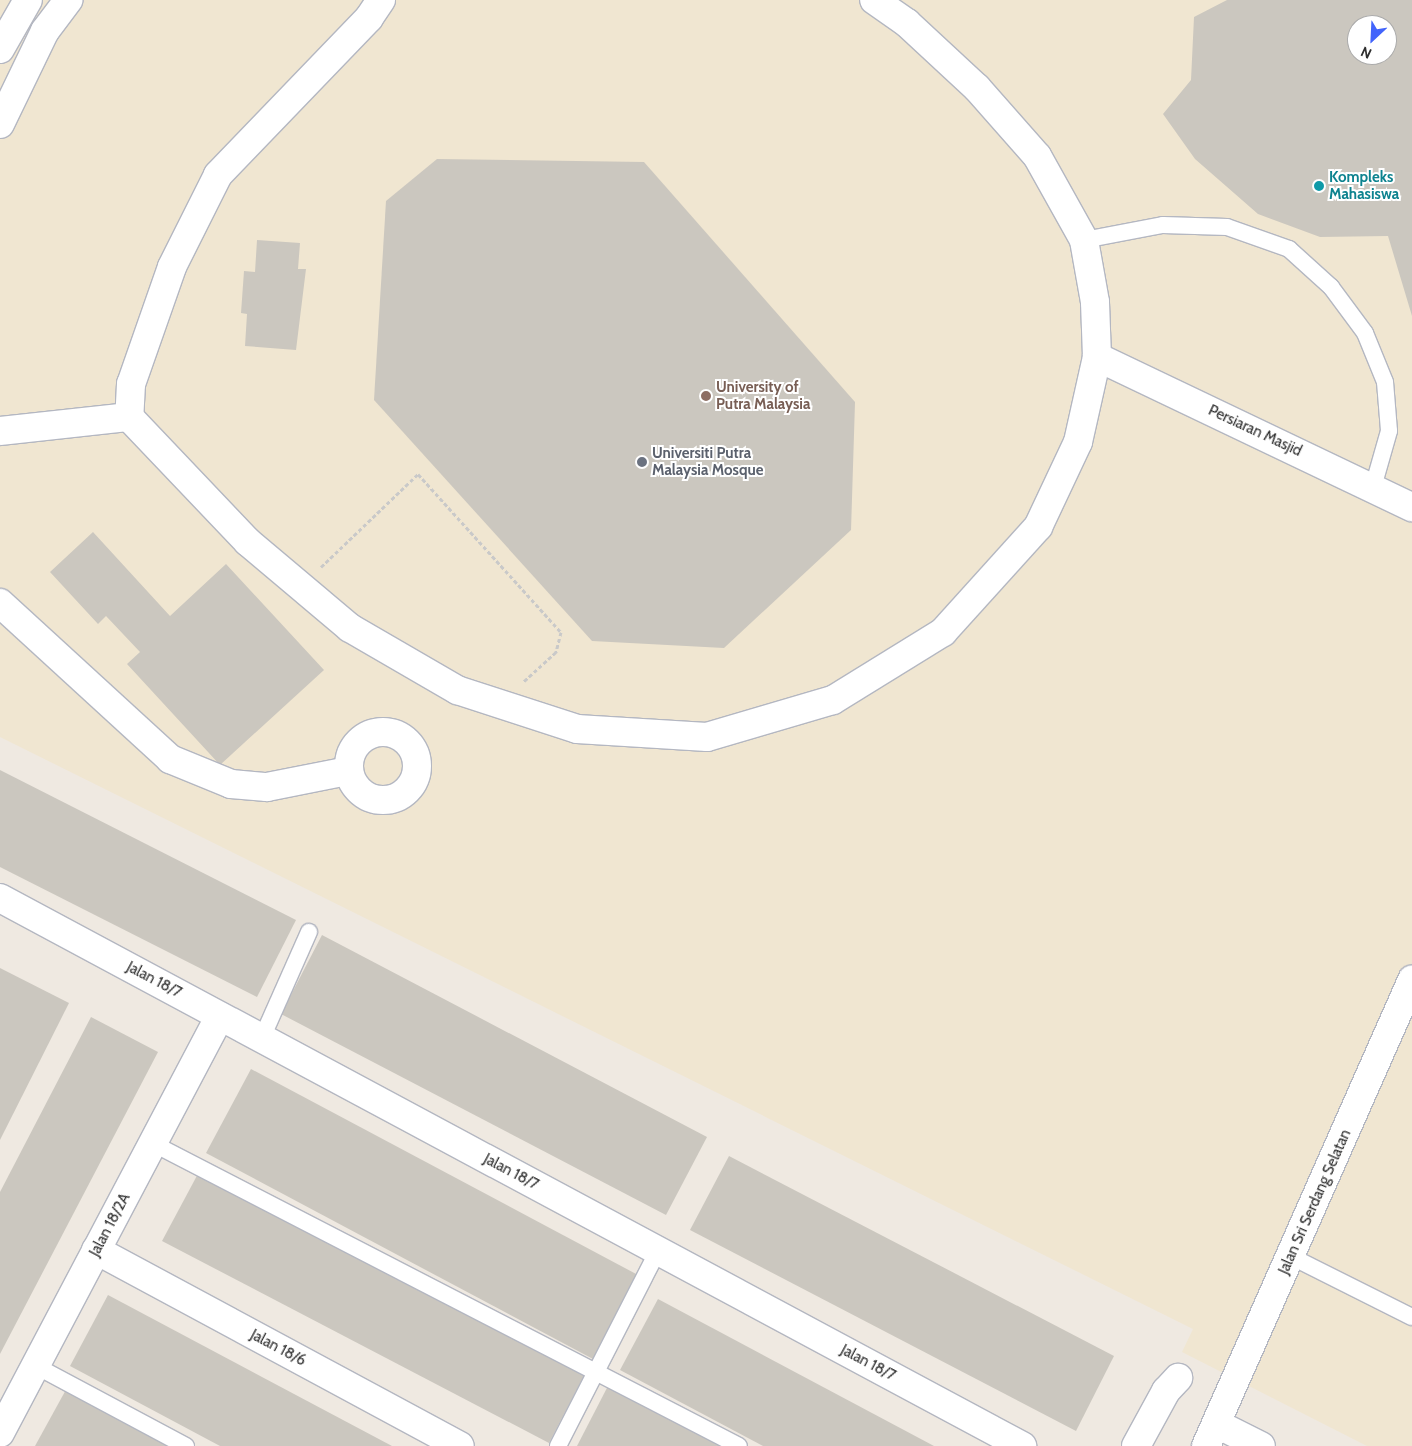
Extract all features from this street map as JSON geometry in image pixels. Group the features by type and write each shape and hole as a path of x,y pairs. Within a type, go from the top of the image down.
{"street":[{"path":"0,49 28,0"},
{"path":"0,124 45,31 68,0"},
{"path":"382,0 369,18 218,175 172,267 132,384 129,417 248,542 350,628 456,690 577,728 707,736 832,700 942,632 1038,526 1078,442 1097,357 1095,302 1084,240 1037,156 1025,142 977,88 907,22 874,0"},
{"name":"Persiaran Masjid","path":"1097,357 1373,486 1412,507"},
{"path":"0,431 129,417"},
{"path":"0,603 170,759 231,784 267,786 348,771"},
{"name":"Jalan 18/7","path":"0,898 1022,1446"},
{"name":"Jalan Sri Serdang Selatan","path":"1261,1446 1212,1435 1412,980"},
{"name":"Jalan 18/2A","path":"3,1419 36,1366 220,1016"},
{"name":"Jalan 18/6","path":"96,1250 460,1446"},
{"path":"1136,1446 1166,1391 1178,1378"}],"lane":[{"path":"1084,240 1163,225 1227,227 1290,249 1331,287 1365,333 1385,382 1389,431 1373,486"},
{"path":"262,1038 309,932"},
{"path":"154,1144 597,1371 739,1446"},
{"path":"558,1446 658,1251"},
{"path":"1290,1256 1412,1317"},
{"path":"36,1366 186,1446"}],"path":[{"path":"301,586 418,474 561,632 556,652 525,679 511,708"}],"shaded area":[{"name":"University of Putra Malaysia","path":"0,0 1412,0 1412,1446 1367,1446 1182,1352 1193,1329 0,737"}],"building":[{"name":"Kompleks Mahasiswa","path":"1227,0 1412,0 1412,316 1388,236 1320,237 1258,214 1195,159 1163,114 1191,80 1194,17"},
{"name":"Universiti Putra Malaysia Mosque","path":"437,159 644,162 855,402 851,530 724,648 592,641 374,400 386,201"},
{"path":"257,240 300,243 298,269 306,269 296,350 245,346 247,314 241,313 244,271 255,272"},
{"path":"93,532 170,616 226,564 324,670 220,765 127,664 140,652 106,616 98,624 50,572"},
{"path":"0,770 296,920 257,997 0,867"},
{"path":"322,935 707,1137 666,1215 281,1014"},
{"path":"0,968 69,1003 0,1140"},
{"path":"91,1017 158,1052 0,1354 0,1192"},
{"path":"251,1069 638,1275 593,1359 206,1153"},
{"path":"729,1156 1114,1356 1076,1431 690,1230"},
{"path":"200,1170 586,1372 549,1443 162,1241"},
{"path":"108,1295 392,1446 220,1446 70,1366"},
{"path":"658,1299 934,1446 763,1446 620,1370"},
{"path":"609,1384 728,1446 577,1446"},
{"path":"68,1386 178,1446 35,1446"}],"place":[{"name":"Kompleks Mahasiswa","path":"1319,186"},
{"name":"University of Putra Malaysia","path":"706,396"},
{"name":"Universiti Putra Malaysia Mosque","path":"642,462"}]}
